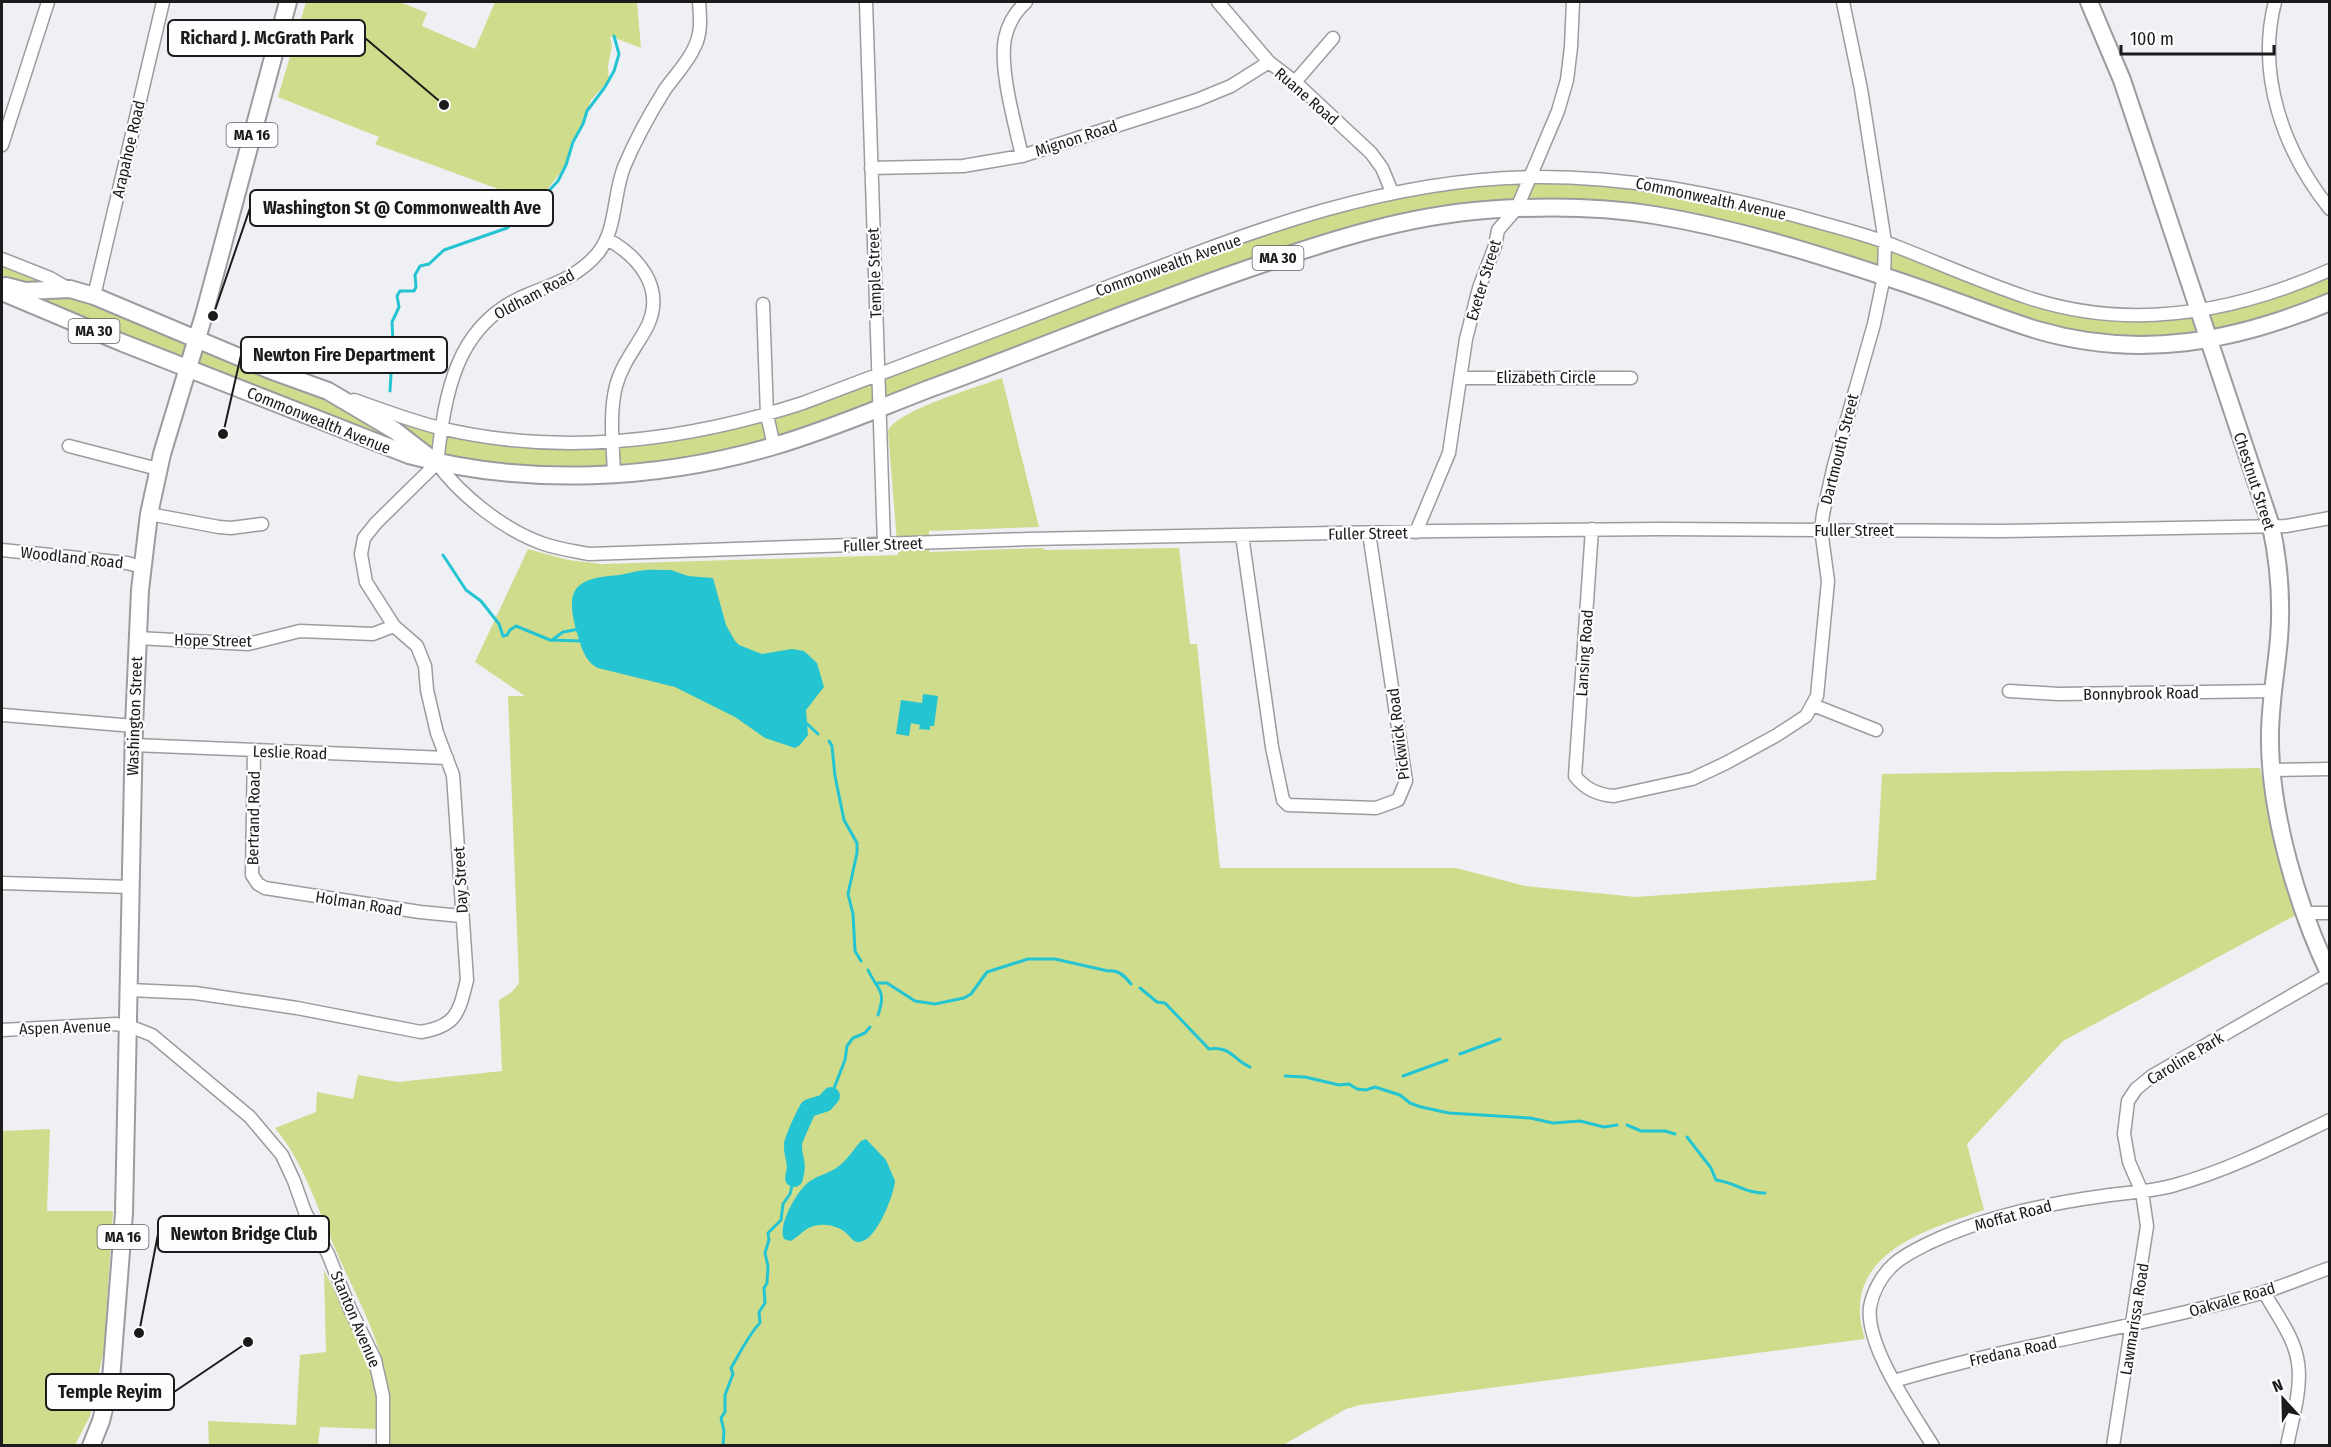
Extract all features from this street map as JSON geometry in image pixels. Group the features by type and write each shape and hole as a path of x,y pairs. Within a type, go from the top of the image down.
{"main road":[{"name":"Washington Street","path":"91,1446 106,1403 111,1380 124,1213 133,745 137,638 142,567 149,514 158,469 204,315 288,2"},
{"name":"Chestnut Street","path":"2089,2 2121,80 2271,526 2277,552 2280,608 2270,741 2275,803 2304,913 2329,974"},
{"name":"Commonwealth Avenue","path":"2,292 389,449 437,463 544,474 614,474 683,466 774,446 1227,276 1319,244 1418,219 1480,210 1517,208 1600,210 1652,215 1712,226 1884,276 2002,318 2076,339 2145,345 2208,340 2271,325 2330,302"},
{"name":"Commonwealth Avenue","path":"2,285 25,291 70,289 94,296 270,370 328,391 394,430 437,463"}],"street":[{"path":"2,146 23,73 48,2"},
{"name":"Arapahoe Road","path":"94,296 163,2"},
{"name":"Oldham Road","path":"437,463 450,382 475,332 507,305 527,294 568,278 597,254 607,238 617,189 624,168 657,104 696,46 700,23 699,2"},
{"name":"Temple Street","path":"866,2 884,544"},
{"path":"1022,156 1011,107 1004,42 1011,22 1026,2"},
{"name":"Ruane Road","path":"1218,2 1269,63 1294,82 1371,153 1382,168 1392,192"},
{"name":"Exeter Street","path":"1416,532 1449,453 1466,339 1498,230 1517,208 1548,138 1567,80 1573,2"},
{"name":"Dartmouth Street","path":"1814,705 1818,690 1828,581 1821,529 1834,465 1874,324 1884,276 1885,242 1861,89 1843,2"},
{"path":"2275,2 2271,16 2269,42 2272,90 2292,151 2302,172 2330,209"},
{"path":"1294,82 1333,38"},
{"name":"Mignon Road","path":"871,168 963,166 1022,156 1197,99 1231,86 1269,63"},
{"name":"Commonwealth Avenue","path":"328,391 402,417 491,438 526,441 613,442 682,435 767,415 1304,215 1392,192 1453,183 1530,177 1628,180 1754,205 1885,242 2030,299 2121,315 2199,311 2260,298 2330,270"},
{"path":"607,238 628,252 645,270 651,284 653,300 649,321 625,364 615,388 614,474"},
{"name":"Commonwealth Avenue","path":"2,259 50,278 70,289"},
{"path":"763,304 767,415 774,446"},
{"name":"Elizabeth Circle","path":"1461,378 1630,378"},
{"path":"69,446 158,469"},
{"name":"Fuller Street","path":"437,463 449,480 499,520 542,543 589,554 1040,538 1592,529 2002,531 2286,526 2330,518"},
{"name":"Day Street","path":"129,990 195,993 297,1008 421,1032 437,1029 452,1020 462,1002 466,980 455,790 447,758 437,734 427,690 425,666 417,646 394,626 366,582 361,554 364,538 437,463"},
{"path":"149,514 231,528 262,524"},
{"name":"Lansing Road","path":"1592,529 1575,776 1590,789 1601,795 1614,796 1692,779 1777,735 1806,716 1814,705"},
{"name":"Pickwick Road","path":"1242,535 1272,747 1282,800 1288,805 1299,806 1376,808 1398,800 1406,781 1369,533"},
{"name":"Woodland Road","path":"2,550 128,563 142,567"},
{"name":"Hope Street","path":"137,638 248,644 300,631 374,634 394,626"},
{"name":"Bonnybrook Road","path":"2009,692 2059,694 2273,691"},
{"path":"1814,705 1876,730"},
{"path":"3,716 134,726"},
{"name":"Leslie Road","path":"133,745 447,758"},
{"name":"Bertrand Road","path":"254,750 252,875 258,884"},
{"path":"2271,770 2330,769"},
{"path":"2,883 129,887"},
{"name":"Holman Road","path":"258,884 265,888 420,912 461,916"},
{"path":"2304,913 2330,913"},
{"name":"Caroline Park","path":"2142,1192 2129,1162 2124,1134 2128,1101 2136,1089 2152,1076 2329,974"},
{"name":"Aspen Avenue","path":"2,1030 115,1024 129,1026"},
{"name":"Stanton Avenue","path":"129,1026 152,1035 245,1112 282,1155 305,1212 328,1254 375,1360 383,1396 383,1446"},
{"name":"Moffat Road","path":"1934,1446 1894,1381 1879,1351 1870,1310 1877,1287 1895,1263 1947,1235 1987,1221 2045,1205 2174,1186 2240,1162 2330,1120"},
{"name":"Lawmarissa Road","path":"2113,1446 2147,1226 2142,1192"},
{"name":"Oakvale Road","path":"2133,1325 2264,1292 2330,1268"},
{"path":"2264,1292 2293,1345 2298,1362 2299,1377 2287,1446"},
{"name":"Fredana Road","path":"1894,1381 1948,1365 2133,1325"}],"green space":[{"path":"306,2 400,2 427,13 422,26 475,49 495,2 637,2 641,48 610,36 612,46 608,66 609,80 591,100 564,168 537,203 375,144 379,137 278,97"},
{"path":"1628,181 1825,224 2030,299 2120,315 2219,308 2329,270 2330,302 2208,340 2076,339 1712,226 1557,208 1380,227 807,435 646,471 437,463 2,292 2,260 328,391 441,428 575,443 744,422 1304,215 1453,183"},
{"path":"1002,378 1039,527 929,531 929,552 1042,548 1045,550 1179,548 1190,644 1197,644 1220,868 1456,868 1525,886 1636,897 1876,880 1882,774 2260,768 2280,865 2296,915 2063,1041 1967,1144 1984,1210 1945,1223 1905,1242 1873,1269 1864,1286 1860,1307 1860,1319 1865,1339 1360,1405 1346,1409 1283,1445 389,1445 387,1382 376,1340 302,1170 275,1128 316,1112 317,1092 353,1099 358,1075 398,1082 502,1071 499,1000 512,992 519,983 508,696 525,696 475,662 528,549 568,560 602,564 898,555 888,431 894,423 922,407"},
{"path":"50,1129 47,1211 113,1211 104,1349 90,1416 75,1445 2,1445 2,1131"},
{"path":"324,1270 370,1363 376,1384 376,1429 320,1427 318,1445 209,1446 208,1421 296,1425 300,1355 326,1352"}],"water":[{"path":"642,570 671,570 688,576 713,578 726,625 739,645 762,654 792,649 804,651 817,663 824,687 806,710 808,735 800,745 795,748 765,738 735,717 675,687 598,668 587,658 573,618 573,596 577,588 592,579"},
{"path":"923,694 938,696 934,726 930,726 930,730 919,729 920,725 911,723 909,736 896,734 901,700 922,703"},
{"path":"866,1139 886,1160 895,1181 891,1197 877,1228 864,1241 857,1242 841,1229 823,1225 808,1228 791,1241 784,1239 783,1225 800,1191 810,1181 839,1166 861,1141"}],"waterway":[{"path":"390,391 392,322 399,307 397,296 400,291 414,291 415,275 420,266 429,264 444,250 507,228 558,181 587,111 614,71 619,54 614,36"},
{"path":"443,555 466,590 481,601 499,624 503,636 516,626 550,640 582,641"},
{"path":"552,640 563,632 579,629"},
{"path":"804,721 818,734"},
{"path":"829,741 832,746 835,776 844,820 857,843 848,894 853,914 855,951 861,961"},
{"path":"878,983 887,983 915,1001 935,1004 964,998 971,994 987,972 1028,959 1055,959 1115,971 1131,984"},
{"path":"868,970 880,990 882,1000 878,1015"},
{"path":"1140,988 1157,1002 1165,1003 1209,1049 1228,1052 1250,1067"},
{"path":"831,1096 845,1060 847,1046 853,1038 865,1033 870,1027"},
{"path":"1460,1054 1500,1039"},
{"path":"1403,1076 1447,1060"},
{"path":"1285,1076 1305,1077 1339,1085 1349,1084 1357,1089 1366,1090 1375,1087 1400,1095 1410,1103 1421,1107 1449,1113 1530,1118 1553,1123 1580,1121 1604,1127 1617,1125"},
{"path":"794,1178 796,1163 793,1144 803,1120 809,1108 825,1103 831,1096"},
{"path":"1627,1125 1641,1131 1665,1131 1675,1134"},
{"path":"1687,1137 1711,1168 1716,1180 1752,1192 1765,1193"},
{"path":"723,1446 724,1431 721,1418 725,1412 725,1395 733,1374 731,1368 760,1323 759,1312 765,1303 764,1288 767,1283 768,1266 765,1253 769,1240 768,1233 781,1220 783,1204 790,1194 794,1178"}],"place":[{"name":"Richard J. McGrath Park","path":"444,105"},
{"name":"Washington St @ Commonwealth Ave","path":"213,316"},
{"name":"Newton Fire Department","path":"223,434"},
{"name":"Newton Bridge Club","path":"139,1333"},
{"name":"Temple Reyim","path":"248,1342"}]}
